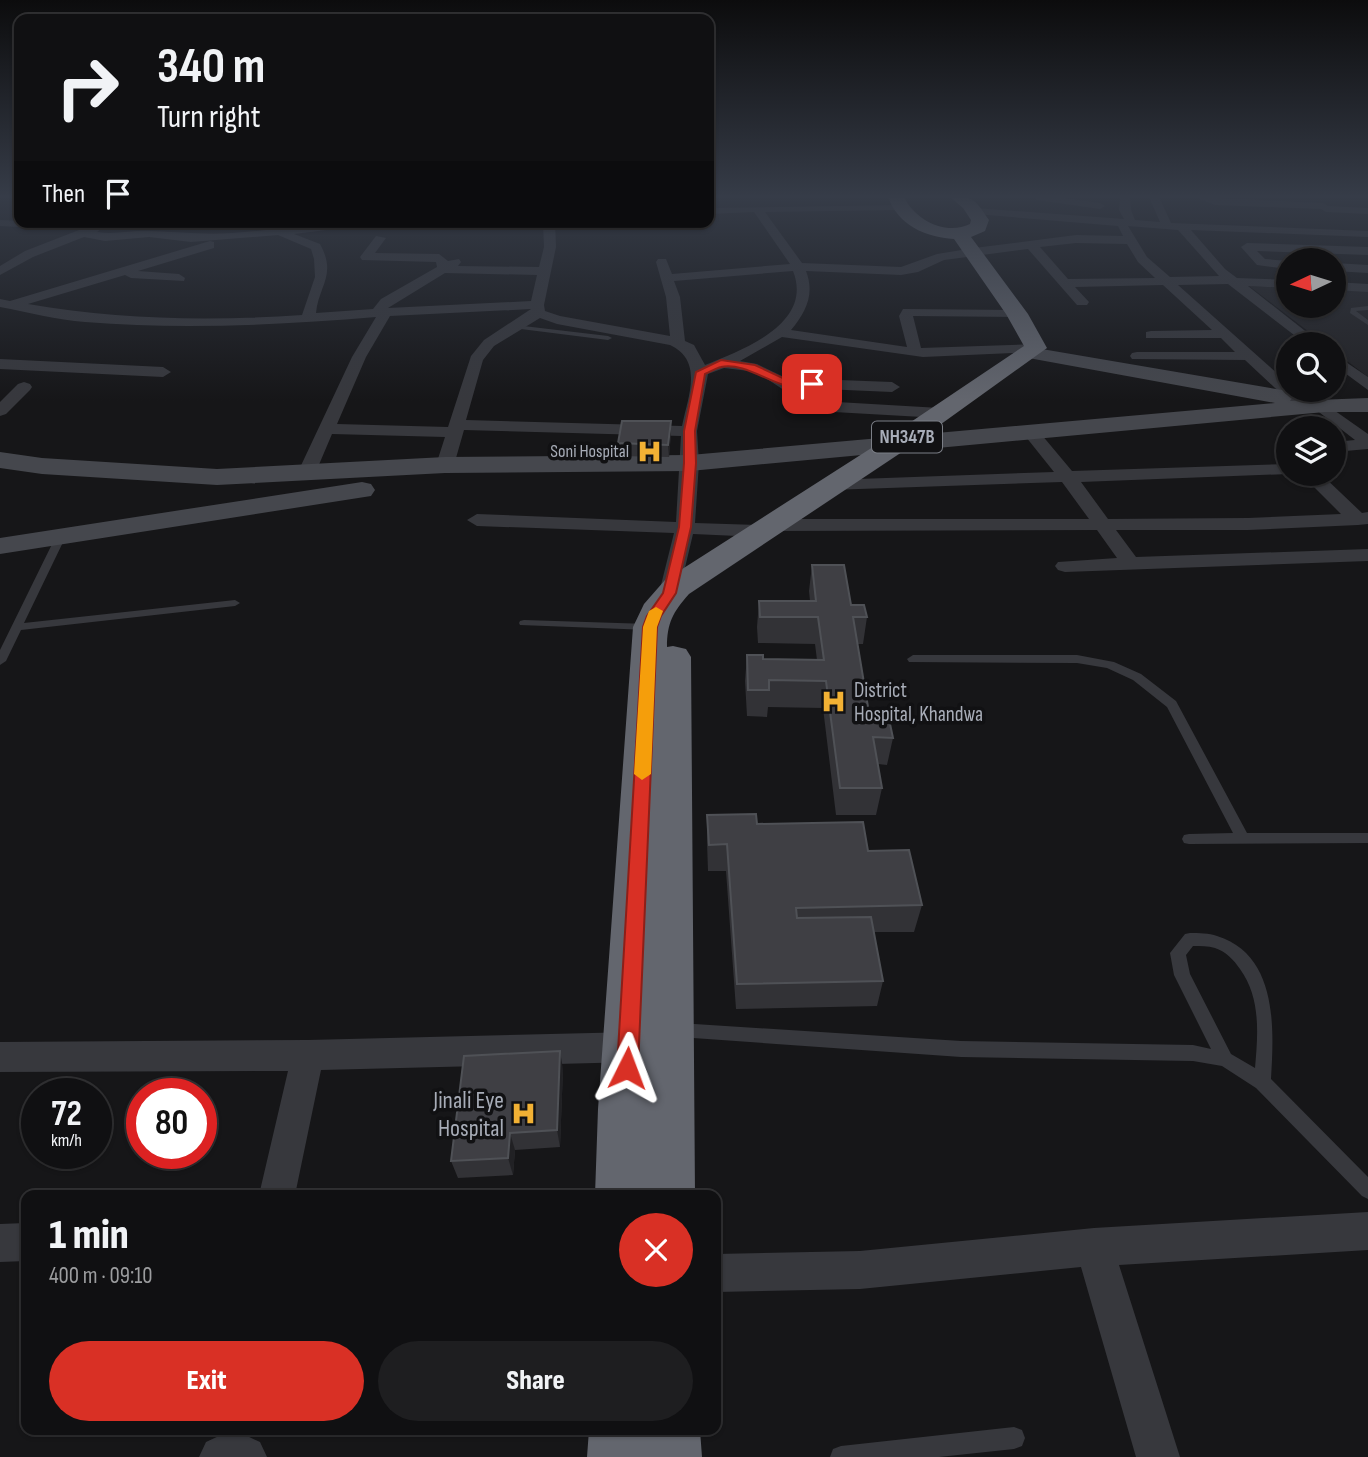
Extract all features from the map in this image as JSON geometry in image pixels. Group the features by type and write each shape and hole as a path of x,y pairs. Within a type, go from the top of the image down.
{"highway":[{"path":"982,265 1017,314 1033,350"},
{"name":"NH347B","path":"661,607 764,528 896,444 1033,350"},
{"path":"661,607 674,617 656,1041 666,1190"},
{"path":"625,1190 656,1041"},
{"path":"621,1435 621,1457"},
{"path":"667,1435 668,1457"}],"main road":[{"path":"1033,350 1276,396"},
{"path":"1307,402 1323,405"},
{"path":"0,460 42,466 218,477 446,464 690,463 1323,405 1368,405"},
{"path":"0,546 510,465"}],"street":[{"path":"6,304 144,265"},
{"path":"308,319 311,299 323,278 324,265"},
{"path":"443,265 443,269"},
{"path":"306,474 386,302 450,265"},
{"path":"446,464 476,359 489,343 538,309 546,265"},
{"path":"663,265 668,278 678,343"},
{"path":"668,278 798,267 901,271 923,265"},
{"path":"1048,265 1082,302"},
{"path":"1148,265 1276,381"},
{"path":"1214,265 1300,332"},
{"path":"701,372 780,332 799,315 803,304 802,278 798,267"},
{"path":"1346,268 1368,269"},
{"path":"443,269 544,271"},
{"path":"119,273 179,278"},
{"path":"1064,284 1165,281 1276,283"},
{"path":"1346,287 1368,288"},
{"path":"6,304 83,318 145,321 258,322 382,312 538,309 558,320 661,337 689,348 701,372 689,431 690,463 685,527 661,607"},
{"path":"915,352 906,316 908,312 1017,314"},
{"path":"780,332 915,352 1033,350"},
{"path":"1151,335 1224,334"},
{"path":"691,353 752,367 785,383 811,404 823,408 940,413"},
{"path":"1137,356 1248,356"},
{"path":"0,364 163,372"},
{"path":"1346,368 1368,385"},
{"path":"785,383 892,387"},
{"path":"0,411 24,387"},
{"path":"1323,405 1368,443"},
{"path":"326,429 689,431"},
{"path":"1030,432 1069,479 1131,564"},
{"path":"1346,446 1368,443"},
{"path":"830,485 1069,479 1276,470"},
{"path":"1324,486 1363,519"},
{"path":"477,520 764,528 1248,524 1363,519"},
{"path":"1248,524 1279,558"},
{"path":"1065,566 1368,555"},
{"path":"0,1057 308,1055 656,1041"},
{"path":"278,1190 308,1055"},
{"path":"721,1273 860,1270 1094,1247 1368,1231"},
{"path":"0,1243 21,1242"},
{"path":"1094,1247 1158,1457"},
{"path":"221,1457 245,1457"}],"lane":[{"path":"1368,308 1353,309 1353,313 1368,323"},
{"path":"515,327 608,338"},
{"path":"0,661 61,536"},
{"path":"17,627 235,603"},
{"path":"524,623 661,607"},
{"path":"913,659 1077,659 1110,665 1136,677 1172,704 1243,839"},
{"path":"1189,839 1368,838"},
{"path":"1225,1059 1182,975 1178,953 1190,939 1216,941 1233,950 1262,991 1266,1013 1262,1082"},
{"path":"656,1041 1193,1053 1225,1059 1262,1082 1368,1190"},
{"path":"841,1457 1014,1438"}],"shaded area":[{"path":"1249,286 1276,287 1276,307"},
{"path":"1346,290 1368,291 1368,377 1346,360 1346,332 1309,332 1291,318 1346,318"}],"building":[{"path":"622,421 671,421 668,445 618,443"},
{"path":"812,565 844,565 851,605 864,605 867,617 853,617 870,719 889,719 893,738 873,737 882,788 840,788 826,681 769,680 769,690 748,690 747,655 763,655 763,659 824,660 818,617 760,617 759,601 816,601"},
{"path":"756,814 757,824 863,822 868,851 909,850 922,905 796,908 797,918 871,917 883,981 737,984 727,844 709,845 707,815"},
{"path":"560,1051 557,1130 510,1133 508,1158 451,1161 464,1056"}],"slow traffic":[{"path":"642,774 650,627 656,611"}],"place":[{"name":"Soni Hospital","path":"649,451"},
{"name":"District Hospital, Khandwa","path":"834,702"},
{"name":"Jinali Eye Hospital","path":"524,1114"}],"route":[{"path":"627,1068 650,627 656,611 669,593 685,527 690,463 689,431 701,372 721,363 752,367 785,383 812,384"}]}
